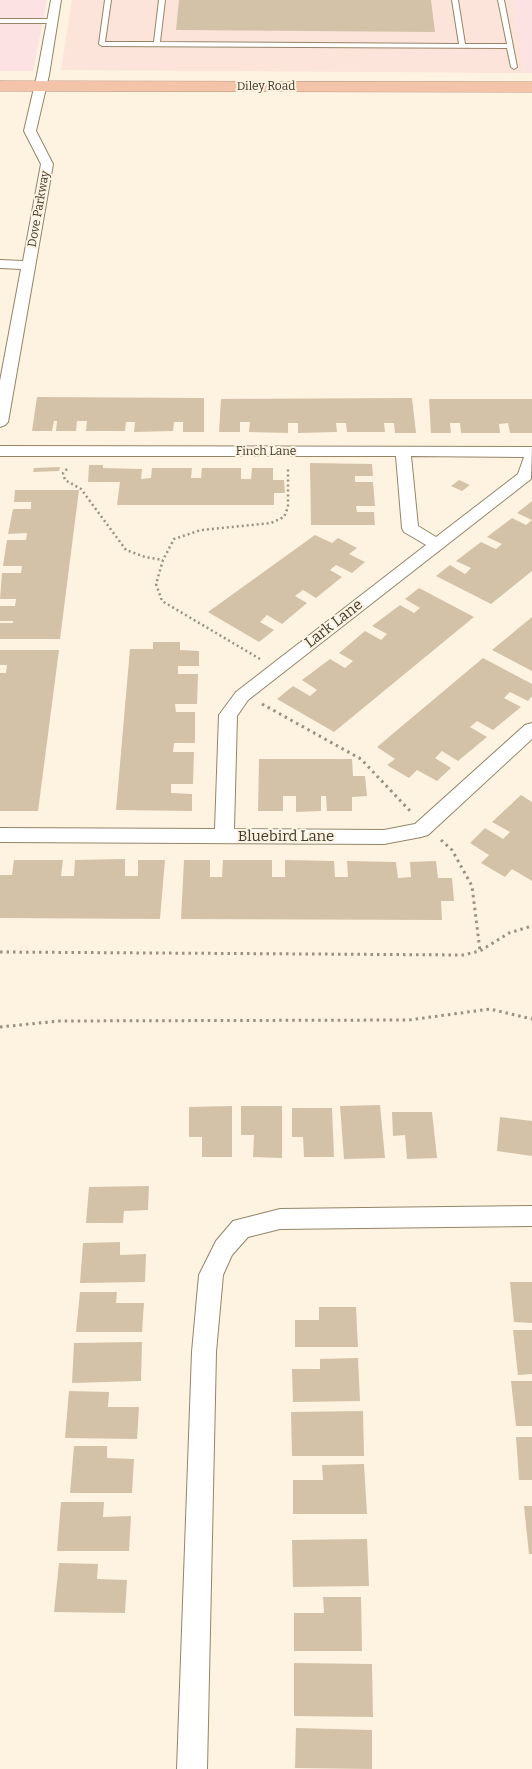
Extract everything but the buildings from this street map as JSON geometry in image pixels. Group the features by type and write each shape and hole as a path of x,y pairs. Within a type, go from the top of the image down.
{"highway":[{"name":"Diley Road","path":"0,75 42,81 532,87"},
{"name":"Diley Road","path":"0,86 42,81 532,77"}],"street":[{"name":"Dove Parkway","path":"0,422 3,386 29,265 47,164 30,131 42,81 56,0"},
{"path":"0,264 29,265"},
{"name":"Finch Lane","path":"0,451 532,452"},
{"path":"403,452 410,528 437,544"},
{"name":"Lark Lane","path":"224,836 228,715 244,694 525,476 532,457"},
{"name":"Bluebird Lane","path":"0,835 384,837 422,830 532,728"},
{"path":"192,1769 204,1352 211,1275 224,1248 241,1228 280,1219 532,1216"}],"lane":[{"path":"108,0 102,44 510,46"},
{"path":"156,44 162,0"},
{"path":"455,0 462,45"},
{"path":"501,0 514,67"},
{"path":"0,21 52,22"}],"path":[{"path":"89,452 63,473 65,480 81,489 126,550 145,557 163,560"},
{"path":"276,668 162,601 156,584 163,560 174,539 201,530 271,523 284,517 288,507 288,452"},
{"path":"244,694 361,759 452,850 472,886 480,951"},
{"path":"0,952 463,956 480,951 509,933 532,926"},
{"path":"0,1027 60,1021 409,1020 490,1009 532,1019"}],"shaded area":[{"path":"0,0 47,0 33,71 0,71"},
{"path":"72,0 513,0 525,73 61,70"},
{"path":"513,0 532,0 532,73 525,73"}]}
